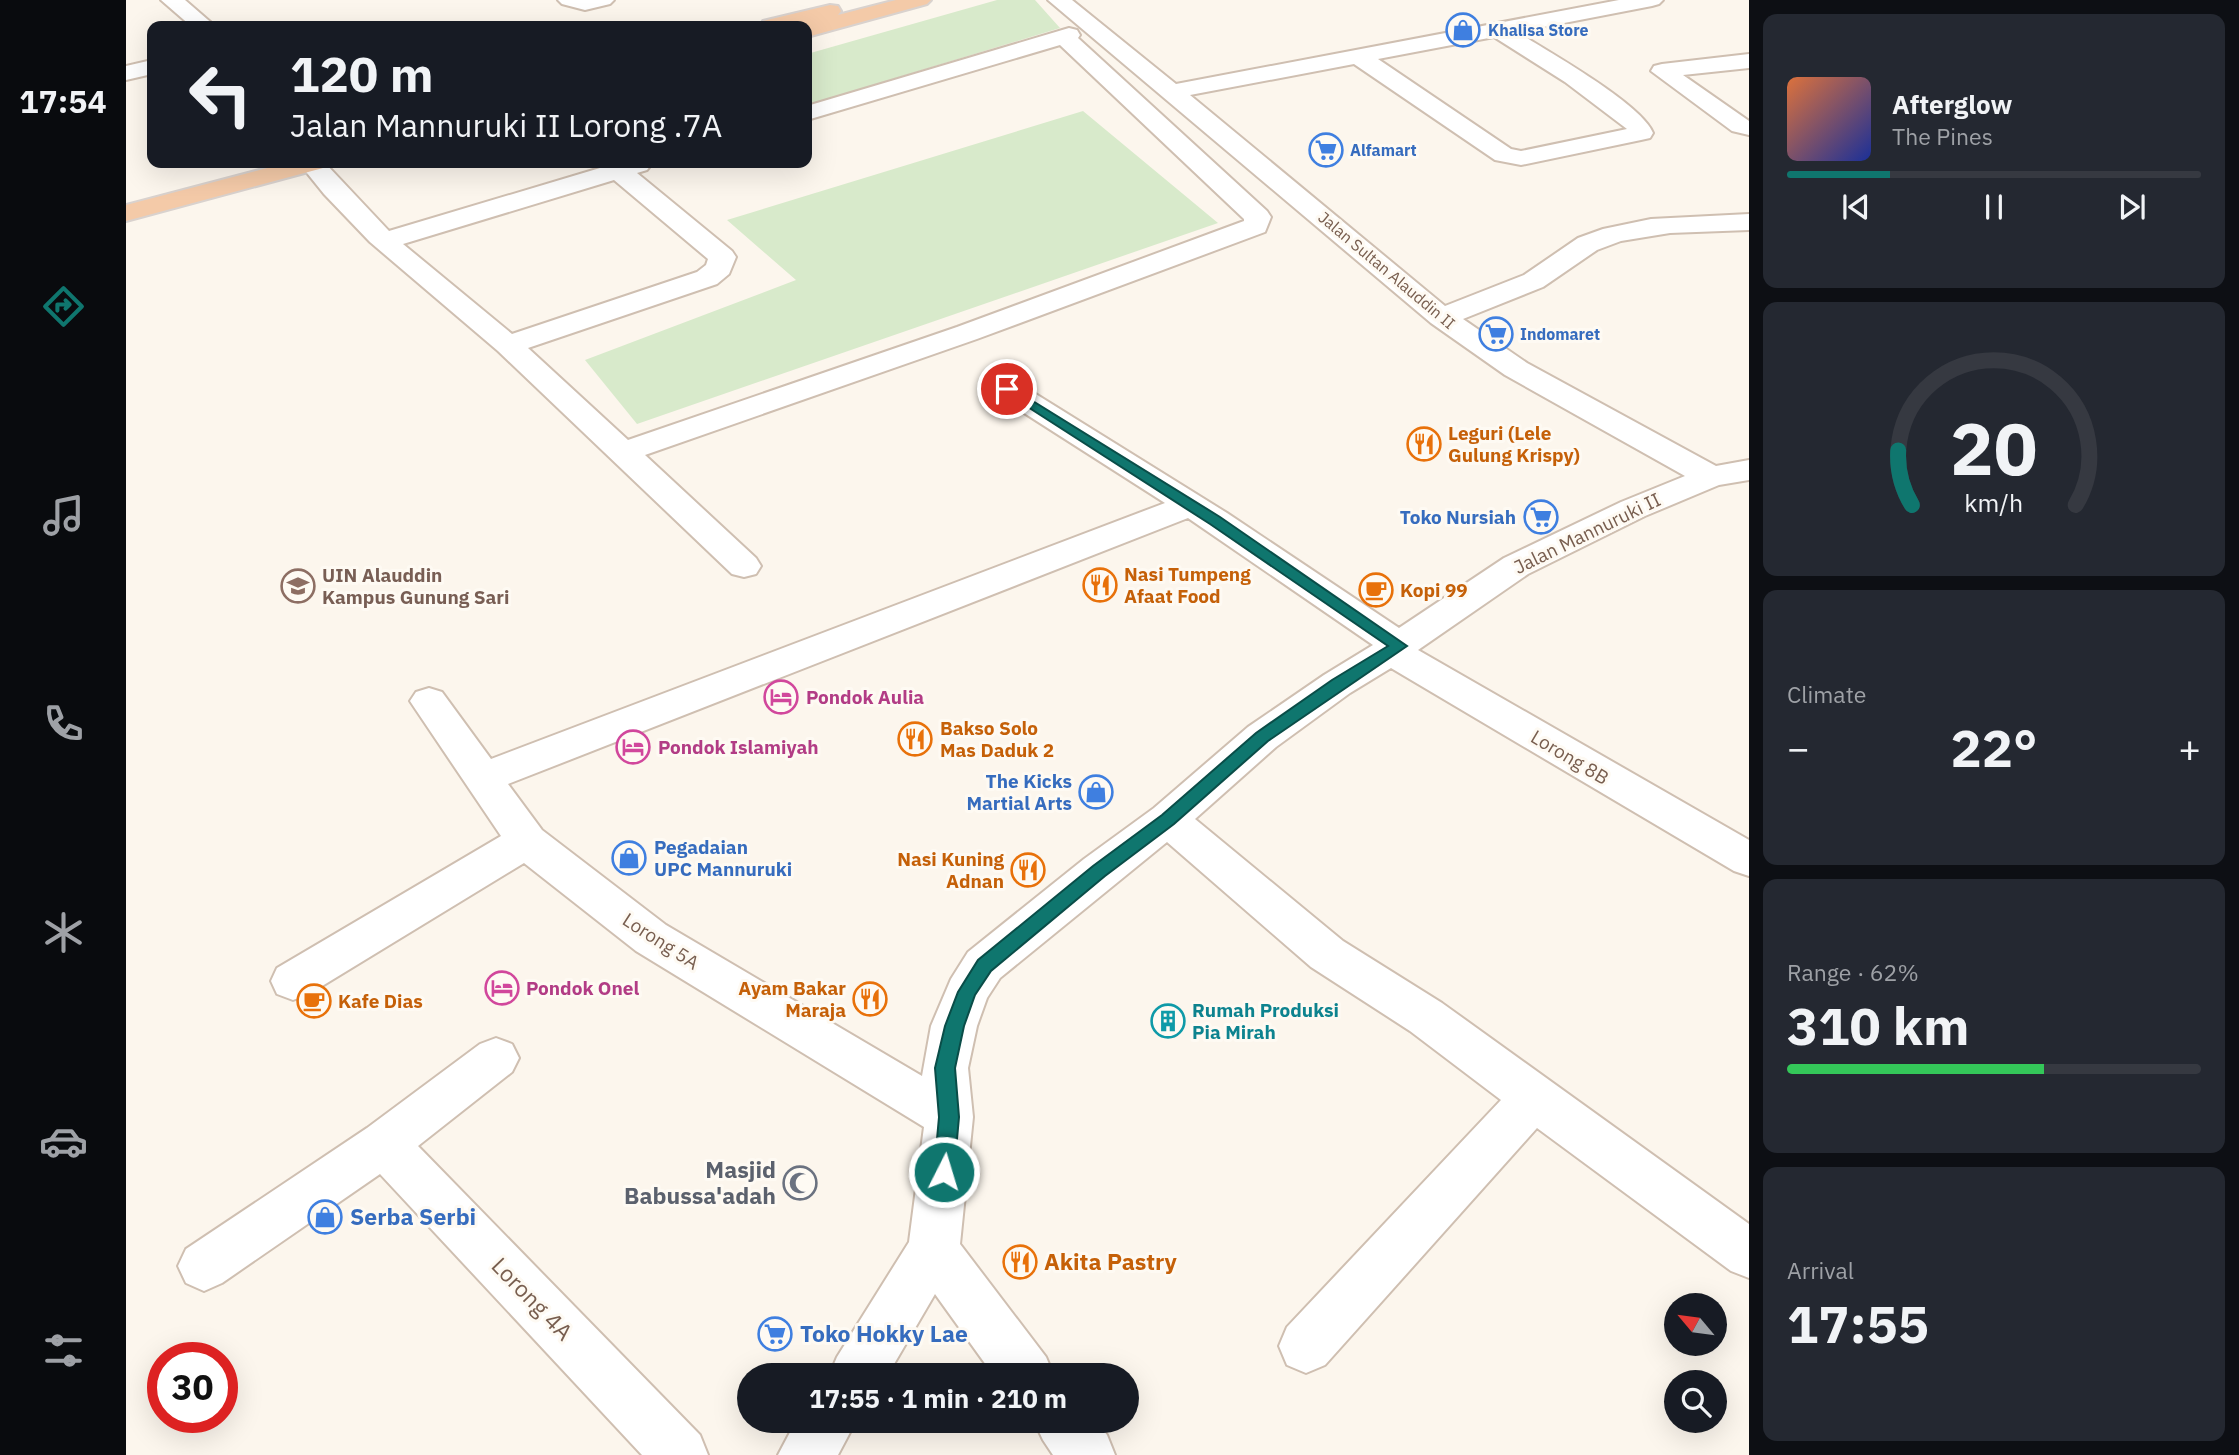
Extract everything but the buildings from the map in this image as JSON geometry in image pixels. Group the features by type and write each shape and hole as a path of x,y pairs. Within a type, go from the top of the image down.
{"highway":[{"path":"790,21 870,0"},
{"path":"812,29 920,0"},
{"path":"126,198 241,168"},
{"path":"126,213 320,173"}],"street":[{"path":"172,0 198,21"},
{"path":"571,1 585,4 603,0"},
{"name":"Jalan Sultan Alauddin II","path":"1059,0 1292,190 1441,317 1516,369 1730,473"},
{"path":"1171,92 1652,0"},
{"path":"1358,56 1504,155 1521,158 1641,132 1638,125 1573,77 1500,31"},
{"path":"620,453 967,333 1256,226 1258,217 1066,35 812,111"},
{"path":"1749,61 1663,69 1662,72 1741,126 1749,128"},
{"path":"126,73 147,68"},
{"path":"385,241 615,168"},
{"path":"508,345 707,278 719,268 722,257 627,168"},
{"path":"320,173 385,241 508,345 620,453 744,566"},
{"path":"1441,317 1533,281 1553,270 1578,249 1604,237 1679,225 1749,222"},
{"name":"Lorong 8B","path":"1007,389 1191,505 1395,648 1749,860"},
{"name":"Jalan Mannuruki II","path":"864,1363 933,1250 939,1218 949,1117 945,1068 954,1026 967,992 984,965 1099,871 1168,820 1262,737 1479,590 1527,560 1633,509 1730,473"},
{"path":"482,778 1191,505"},
{"name":"Lorong 5A","path":"429,701 527,841 651,938 949,1117"},
{"path":"1168,820 1327,954 1426,1017 1749,1254"},
{"path":"293,981 527,841"},
{"path":"204,1266 384,1143 496,1058"},
{"path":"1306,1346 1534,1098"},
{"name":"Lorong 4A","path":"384,1143 680,1455"},
{"path":"933,1250 1017,1363"},
{"path":"806,1455 820,1433"},
{"path":"1071,1433 1087,1455"}],"green space":[{"path":"997,0 1035,0 1060,28 812,103 812,53"},
{"path":"1083,111 1218,223 637,424 585,360 796,280 727,220"}],"place":[{"name":"Khalisa Store","path":"1463,30"},
{"name":"Alfamart","path":"1326,150"},
{"name":"Indomaret","path":"1496,334"},
{"name":"Leguri (Lele Gulung Krispy)","path":"1424,444"},
{"name":"Toko Nursiah","path":"1541,517"},
{"name":"Nasi Tumpeng Afaat Food","path":"1100,585"},
{"name":"UIN Alauddin Kampus Gunung Sari","path":"298,586"},
{"name":"Kopi 99","path":"1376,590"},
{"name":"Pondok Aulia","path":"781,697"},
{"name":"Bakso Solo Mas Daduk 2","path":"915,739"},
{"name":"Pondok Islamiyah","path":"633,747"},
{"name":"The Kicks Martial Arts","path":"1096,792"},
{"name":"Pegadaian UPC Mannuruki","path":"629,858"},
{"name":"Nasi Kuning Adnan","path":"1028,870"},
{"name":"Pondok Onel","path":"502,988"},
{"name":"Ayam Bakar Maraja","path":"870,999"},
{"name":"Kafe Dias","path":"314,1001"},
{"name":"Rumah Produksi Pia Mirah","path":"1168,1021"},
{"name":"Masjid Babussa'adah","path":"800,1183"},
{"name":"Serba Serbi","path":"325,1217"},
{"name":"Akita Pastry","path":"1020,1262"},
{"name":"Toko Hokky Lae","path":"775,1334"}],"route":[{"path":"944,1172 949,1117 945,1068 954,1026 967,992 984,965 1099,871 1168,820 1262,737 1337,684 1399,646 1215,520 1007,389"}]}
